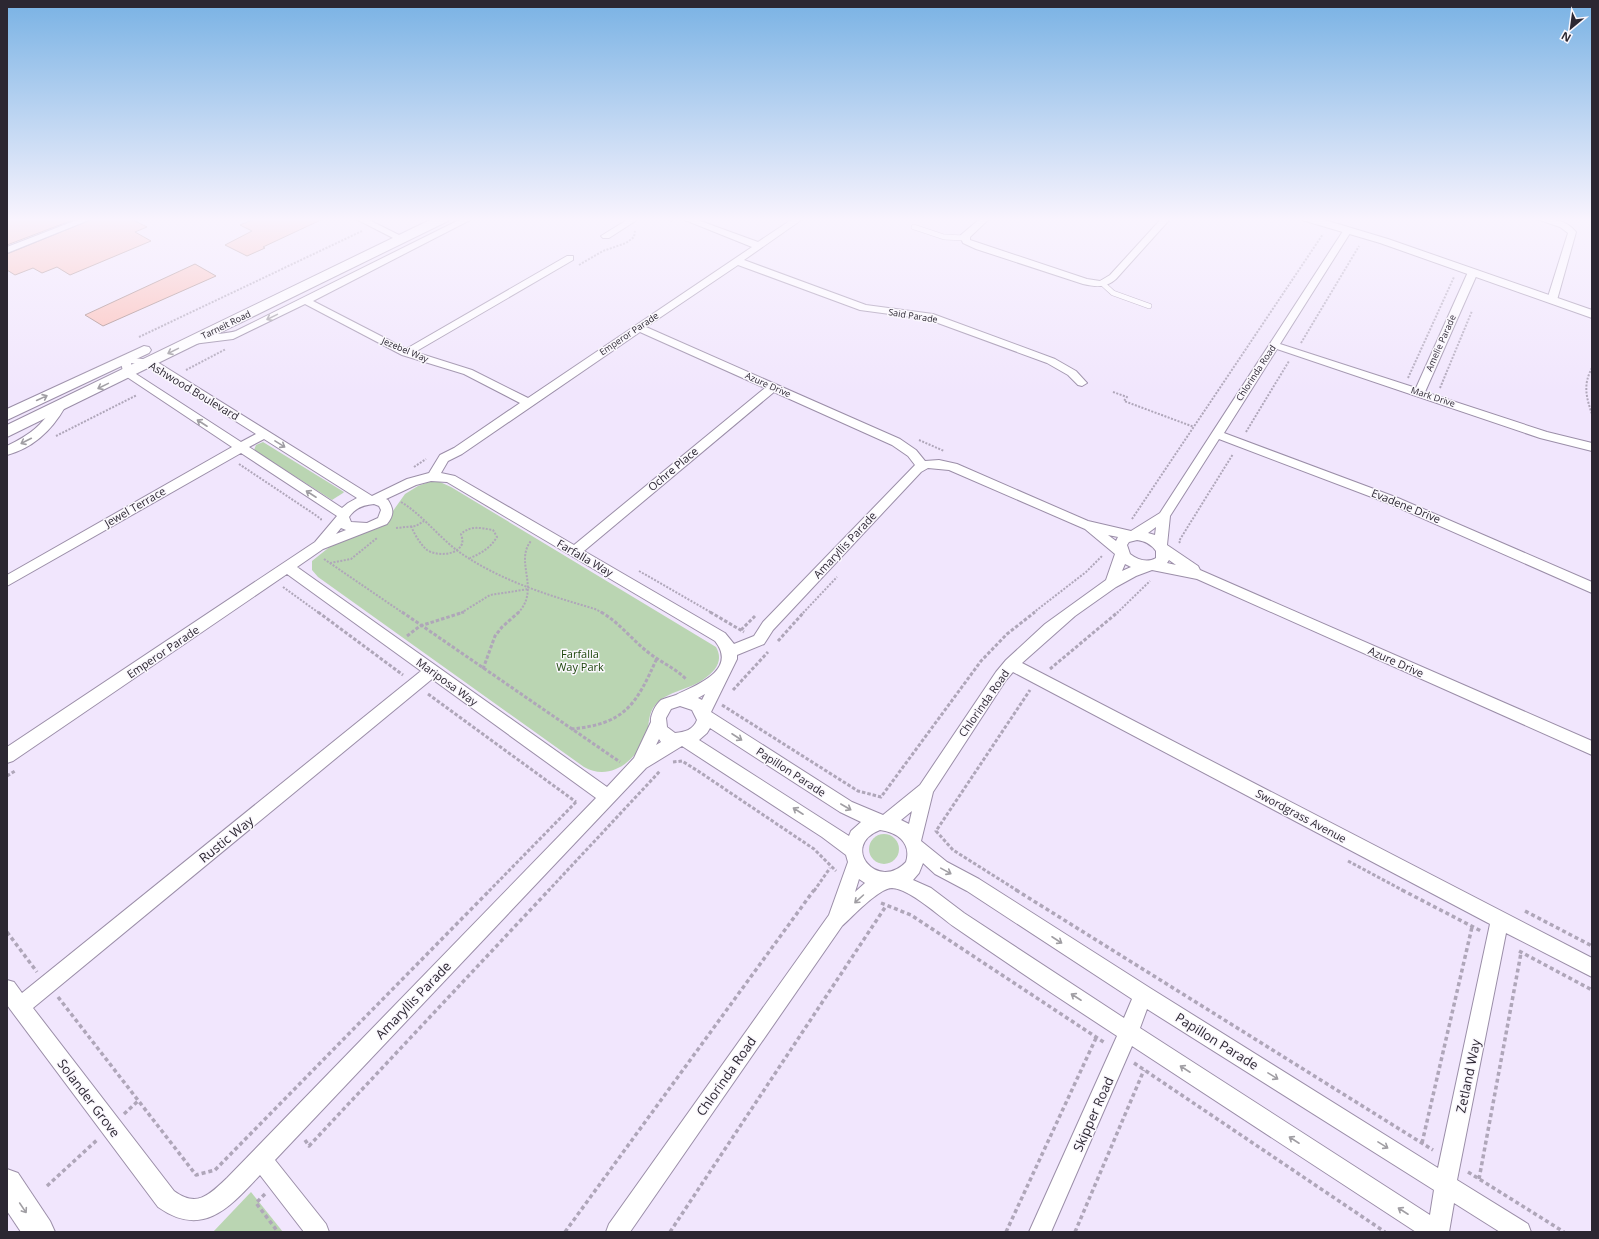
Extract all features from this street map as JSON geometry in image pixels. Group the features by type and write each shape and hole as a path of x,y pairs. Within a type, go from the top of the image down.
{"main road":[{"name":"Tarneit Road","path":"7,415 127,366 313,276"},
{"name":"Tarneit Road","path":"7,432 59,407 127,366 150,362 318,276"},
{"path":"7,1184 39,1232"}],"street":[{"path":"193,341 233,336 356,276"},
{"path":"406,353 539,276"},
{"name":"Emperor Parade","path":"439,477 458,451 715,276"},
{"name":"Said Parade","path":"777,276 864,308 929,316 942,320 1051,361 1072,373 1082,383"},
{"path":"1065,276 1093,284 1102,284 1114,276"},
{"name":"Chlorinda Road","path":"1132,536 1164,516 1319,276"},
{"name":"Amelie Parade","path":"1419,393 1471,276"},
{"path":"1484,276 1592,314"},
{"path":"1552,300 1559,276"},
{"name":"Jezebel Way","path":"306,301 406,353 468,372 528,403"},
{"name":"Azure Drive","path":"639,328 896,442 928,464"},
{"name":"Mark Drive","path":"1274,345 1557,439 1592,447"},
{"name":"Ashwood Boulevard","path":"150,362 372,500"},
{"name":"Ashwood Boulevard","path":"127,366 240,447 343,516"},
{"name":"Ochre Place","path":"574,552 773,387"},
{"path":"7,450 33,437 46,428 59,407"},
{"name":"Jewel Terrace","path":"7,581 264,434"},
{"name":"Evadene Drive","path":"1216,434 1419,511 1592,588"},
{"path":"928,464 953,467 1085,525 1132,536 1150,538 1161,547 1163,552 1162,560 1152,569 1135,563 1127,559 1121,552 1085,525"},
{"name":"Amaryllis Parade","path":"728,647 759,640 768,626 916,469 928,464"},
{"path":"411,483 396,499 387,514 375,525 362,529 356,529 346,525 343,516 350,506 372,500 422,478 439,477"},
{"name":"Farfalla Way","path":"439,477 461,484 711,632 728,647"},
{"path":"372,500 384,503 387,509 387,514"},
{"name":"Emperor Parade","path":"315,548 343,516"},
{"name":"Chlorinda Road","path":"1161,547 1164,516"},
{"name":"Emperor Parade","path":"7,756 273,578 315,548 362,529"},
{"path":"1111,584 1121,552 1122,541 1132,536"},
{"name":"Azure Drive","path":"1161,547 1200,575 1592,748"},
{"name":"Mariposa Way","path":"288,567 608,797"},
{"name":"Chlorinda Road","path":"883,822 926,790 998,681 1011,664 1048,631 1111,584 1152,569"},
{"name":"Azure Drive","path":"1152,569 1200,575"},
{"path":"681,739 698,733 702,727 704,714 719,679 728,666 728,647"},
{"name":"Swordgrass Avenue","path":"1011,664 1592,968"},
{"name":"Rustic Way","path":"20,1007 431,671"},
{"path":"719,679 666,706 658,717 658,724 664,735 681,739 828,831 854,856 867,875 890,881 924,894 958,919 1128,1032 1437,1232"},
{"path":"680,700 695,703 704,714"},
{"name":"Papillon Parade","path":"704,714 846,807 883,822"},
{"name":"Amaryllis Parade","path":"173,1205 180,1209 197,1210 216,1202 235,1186 608,797 636,766 658,724"},
{"name":"Amaryllis Parade","path":"636,766 681,739"},
{"name":"Chlorinda Road","path":"914,843 926,790"},
{"path":"854,856 858,834 864,827 883,822 902,827 914,843 916,856 914,864 903,876 890,881"},
{"name":"Papillon Parade","path":"914,843 941,868 973,886 1143,995 1446,1184 1520,1232"},
{"name":"Chlorinda Road","path":"836,920 854,856"},
{"name":"Chlorinda Road","path":"617,1232 836,920 866,893 890,881"},
{"name":"Zetland Way","path":"1437,1232 1450,1161 1500,920"},
{"name":"Solander Grove","path":"7,989 166,1199 173,1205"},
{"name":"Skipper Road","path":"1040,1232 1143,995"},
{"path":"261,1159 318,1232"}],"lane":[{"path":"1102,284 1113,293 1149,306"}],"path":[{"path":"133,340 268,276"},
{"path":"1127,521 1132,519 1295,276"},
{"path":"1182,548 1179,541 1341,276"},
{"path":"1407,380 1455,276"},
{"path":"1439,391 1474,306"},
{"path":"1592,368 1586,379 1585,388 1592,414"},
{"path":"186,370 192,374"},
{"path":"1113,392 1127,397 1124,401 1194,427"},
{"path":"136,395 142,399"},
{"path":"915,438 944,451"},
{"path":"226,456 322,519 320,525"},
{"path":"411,469 429,457"},
{"path":"396,499 412,509 456,549 470,558 529,589 604,613 620,624 657,658 677,670 697,690"},
{"path":"393,529 411,526 424,521"},
{"path":"411,526 418,541 428,550 442,555 456,549 462,543 461,534 468,528 478,526 493,530 497,537 491,547 483,553 470,558"},
{"path":"483,669 497,632 518,615 523,608 529,589 527,546 542,533"},
{"path":"330,562 342,562 355,557 378,537"},
{"path":"315,548 330,562 570,730 636,766 649,782"},
{"path":"725,698 720,704 858,790 881,797 981,661 1007,634 1102,557 1103,552"},
{"path":"1152,569 1129,603 1039,679 936,831 953,850 1564,1232"},
{"path":"777,642 840,574"},
{"path":"273,578 379,658 608,826"},
{"path":"379,658 420,626 464,612 490,595 529,589"},
{"path":"730,692 772,648"},
{"path":"570,730 598,727 608,723 625,712 642,691 657,658"},
{"path":"7,932 196,1175 215,1170 576,802"},
{"path":"565,1232 830,868"},
{"path":"670,1232 886,906"},
{"path":"1422,1143 1472,927"},
{"path":"1479,1179 1521,953"},
{"path":"1006,1232 1096,1038"},
{"path":"1075,1232 1144,1070"},
{"path":"47,1186 138,1101"},
{"path":"277,1180 256,1203 278,1232"}],"green space":[{"path":"263,442 344,492 332,500 254,450 256,445"},
{"name":"Farfalla Way Park","path":"429,482 440,482 451,487 716,647 719,661 715,669 708,676 692,686 666,696 656,704 651,712 646,736 642,745 629,761 612,770 603,772 594,771 584,767 318,577 312,570 312,561 332,545 348,537 373,530 383,525 405,494 418,486"},
{"path":"884,834 895,838 899,849 895,860 884,864 873,860 869,849 873,838"},
{"path":"251,1192 283,1232 213,1232"}],"building":[{"path":"170,276 216,276 103,326 85,315"}]}
